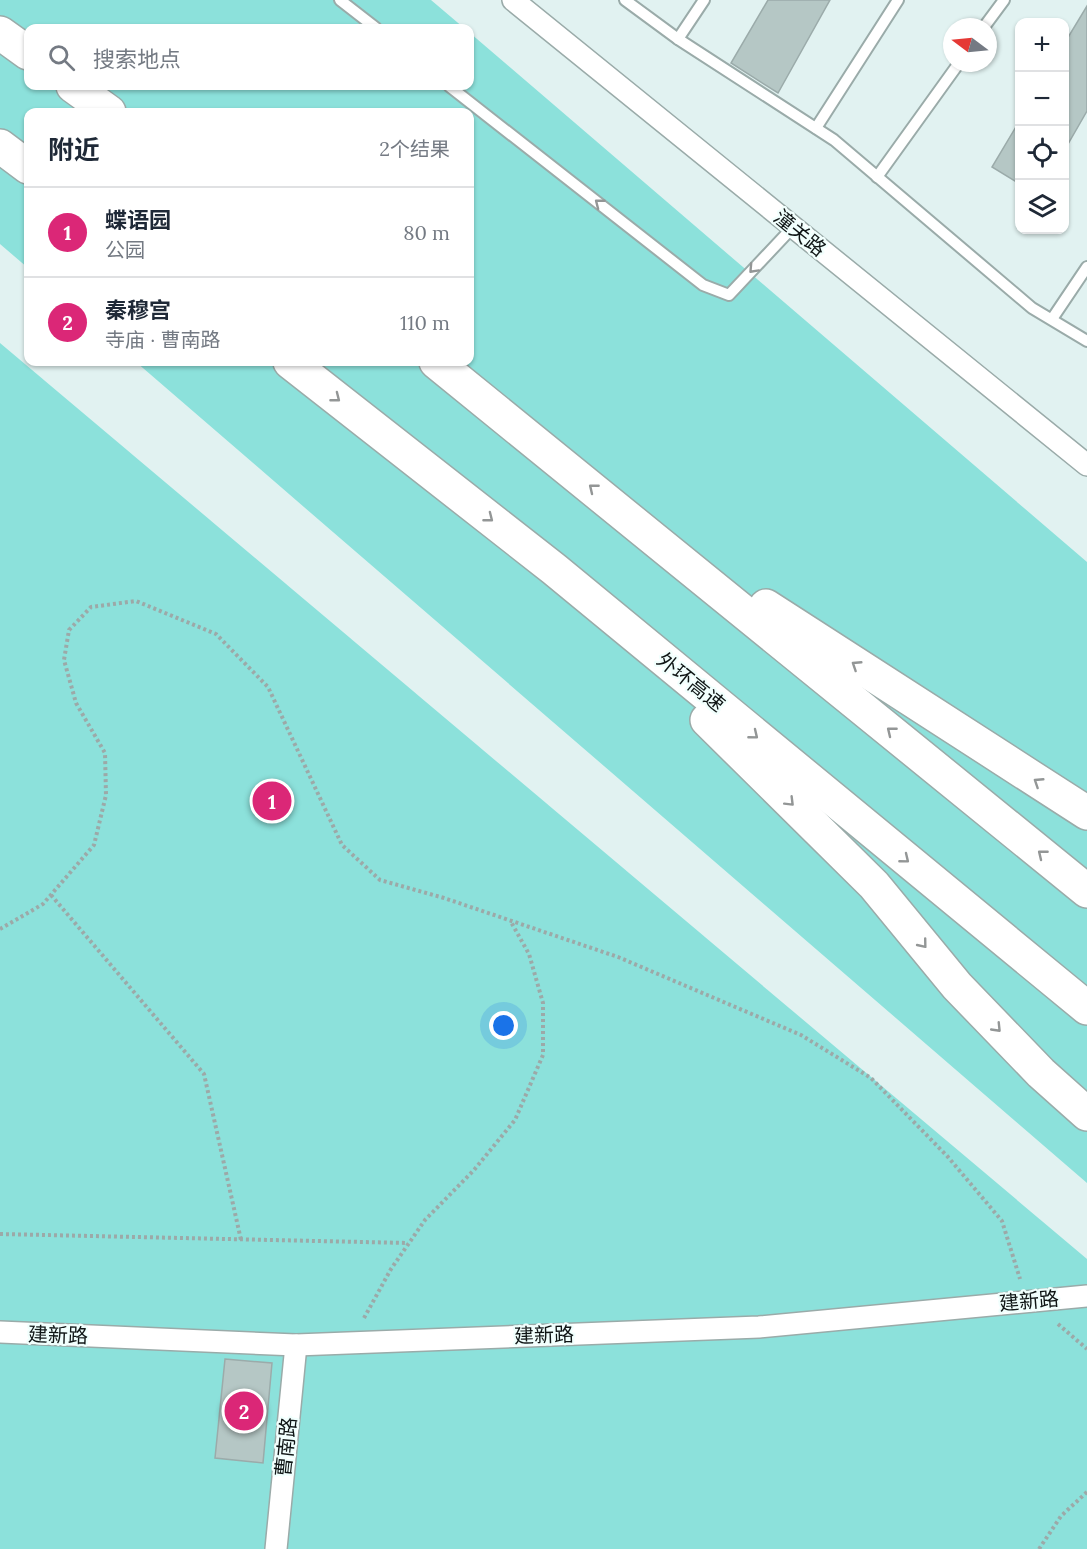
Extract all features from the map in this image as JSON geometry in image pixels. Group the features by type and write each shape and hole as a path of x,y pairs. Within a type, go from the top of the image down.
{"highway":[{"path":"0,33 24,50"},
{"path":"79,90 103,108"},
{"path":"0,146 24,164"},
{"name":"外环高速","path":"295,366 554,569 1087,1008"},
{"path":"441,366 1087,891"},
{"path":"621,510 1087,813"},
{"path":"554,569 874,885 957,986 1041,1073 1087,1114"}],"street":[{"name":"潼关路","path":"513,0 1087,465"},
{"name":"建新路","path":"0,1332 296,1345 759,1327 1087,1296"},
{"name":"曹南路","path":"276,1549 296,1345"}],"lane":[{"path":"340,0 371,24"},
{"path":"625,0 678,39 834,140 1032,308 1087,341"},
{"path":"678,39 704,0"},
{"path":"816,128 898,0"},
{"path":"991,18 1004,0"},
{"path":"877,177 952,72"},
{"path":"454,90 703,285 729,295 793,227"},
{"path":"1052,319 1087,267"}],"path":[{"path":"0,929 43,904 94,845 106,795 105,753 76,703 64,660 69,630 92,607 136,601 216,634 268,687 342,845 380,880 618,957 790,1031 871,1078 948,1157 1002,1221 1026,1301"},
{"path":"51,895 204,1074 241,1240"},
{"path":"350,1342 391,1269 425,1220 474,1170 515,1120 543,1055 543,1003 529,954 511,921"},
{"path":"0,1234 409,1243"},
{"path":"1039,1549 1061,1516 1087,1492"}],"shaded area":[{"path":"0,0 431,0 459,24 24,24 24,90 474,90 474,36 1087,562 1087,1183 141,366 474,366 474,108 24,108 24,265 0,244"},
{"path":"0,343 24,363 24,366 27,366 1087,1259 1087,1549 0,1549"}],"building":[{"path":"768,0 830,0 778,93 731,63"},
{"path":"1087,6 1087,111 1069,142 1069,72 1069,36"},
{"path":"1015,128 1015,181 992,167"},
{"path":"225,1359 272,1363 263,1463 215,1458"}],"place":[{"name":"蝶语园","path":"272,801"},
{"name":"秦穆宫","path":"244,1411"}]}
